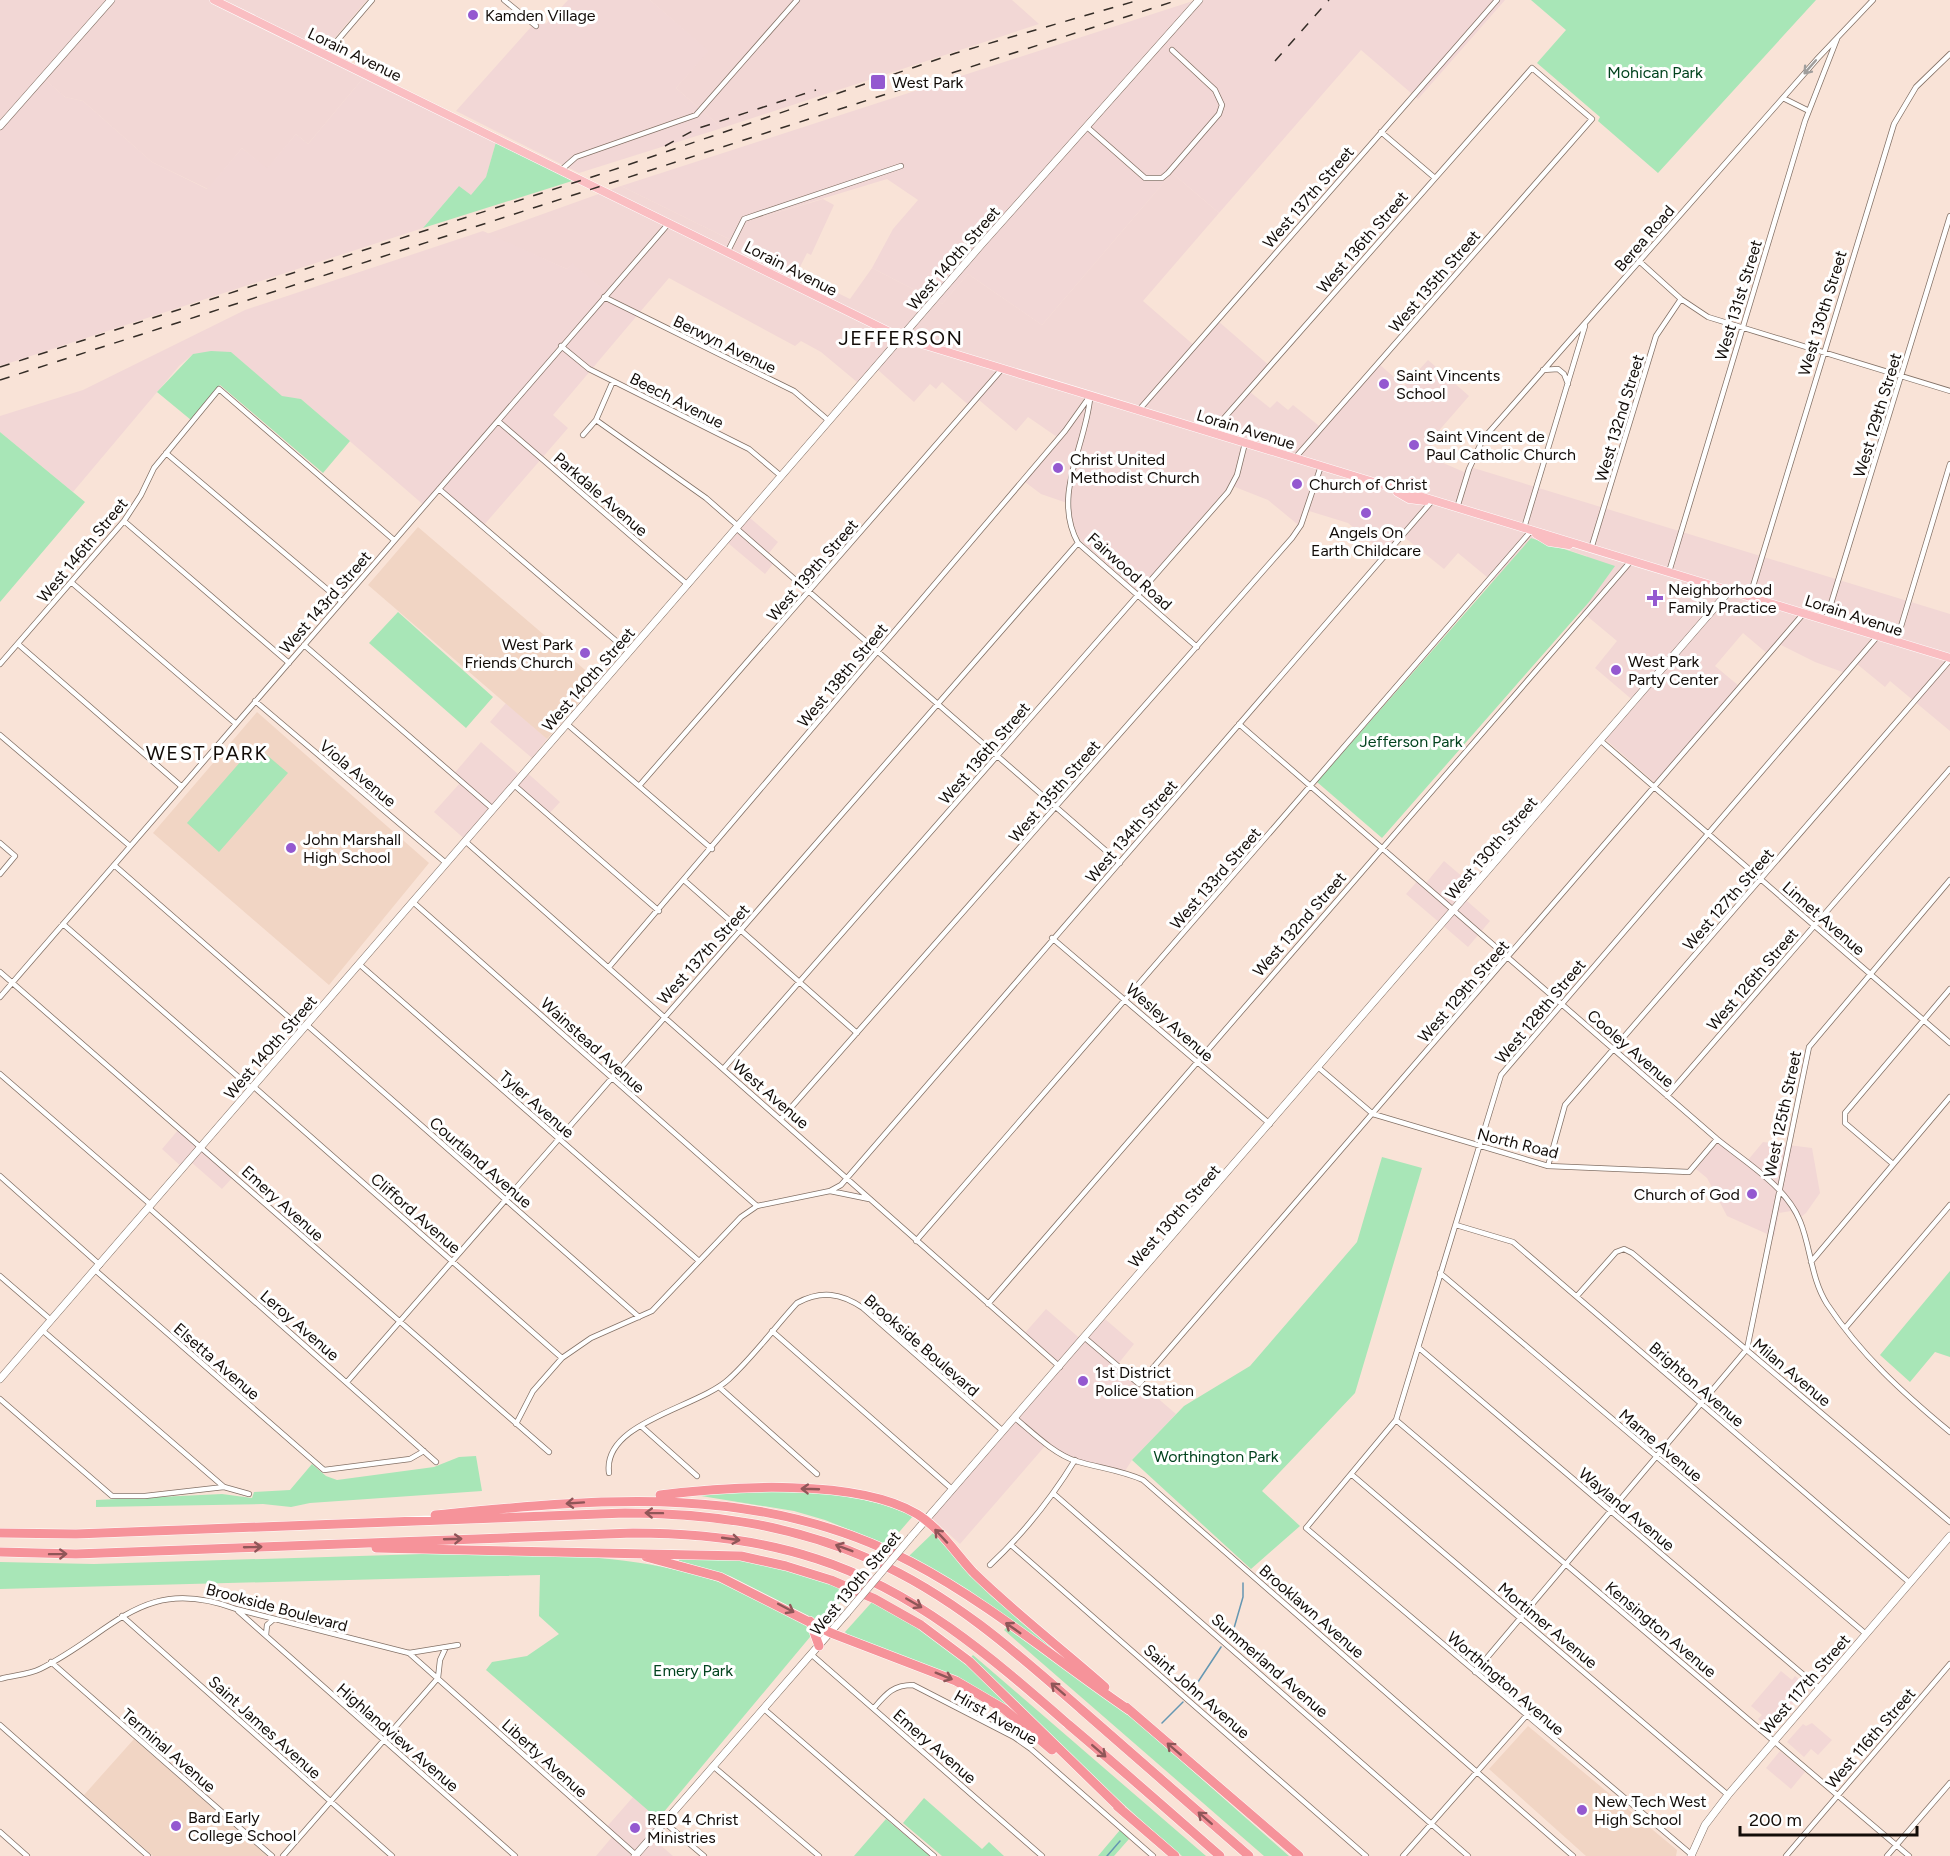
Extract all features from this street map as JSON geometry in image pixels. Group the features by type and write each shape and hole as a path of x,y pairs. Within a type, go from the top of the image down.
{"highway":[{"path":"339,1524 624,1500 674,1493 771,1488 821,1489 879,1498 910,1511 926,1521 996,1592 1299,1856"},
{"path":"624,1500 683,1500 747,1508 809,1522 868,1542 910,1561 963,1593 1130,1710"},
{"path":"0,1533 76,1534 658,1513 761,1524 828,1542 899,1572 975,1621 1249,1856"},
{"path":"0,1552 76,1554 666,1533 743,1540 817,1559 888,1588 961,1634 1024,1685 1220,1856"},
{"path":"310,1545 721,1555 764,1560 831,1580 890,1606 930,1631 969,1661 1122,1810"},
{"path":"623,1553 671,1562 720,1577 831,1633 956,1681 989,1699 1014,1717 1175,1856"},
{"path":"810,1621 819,1647"},
{"path":"1266,1828 1293,1856"}],"main road":[{"path":"0,126 111,0"},
{"name":"Lorain Avenue","path":"214,0 224,2 325,55 902,338 1527,530 1555,536 1591,550 1750,596 1950,659"},
{"name":"West 140th Street","path":"0,1378 781,476 1199,0"},
{"name":"West 130th Street","path":"635,1856 819,1647 952,1489 1319,1068 1730,590"},
{"name":"West 117th Street","path":"1691,1856 1705,1825 1728,1795 1950,1536"}],"street":[{"path":"325,55 372,0"},
{"path":"504,0 536,26"},
{"path":"560,171 576,157 696,115 735,74 797,0"},
{"name":"West 137th Street","path":"1138,411 1497,0"},
{"name":"Berea Road","path":"1457,508 1476,450 1639,261 1873,0"},
{"name":"West 131st Street","path":"1669,573 1809,111 1838,37"},
{"path":"1087,127 1145,178 1162,178 1168,173 1219,114 1222,105 1215,90 1172,50"},
{"name":"West 130th Street","path":"1750,596 1894,124 1916,87 1950,54"},
{"name":"West 135th Street","path":"1295,458 1592,119 1532,68"},
{"name":"West 136th Street","path":"1210,433 1532,68"},
{"path":"1783,98 1809,111"},
{"path":"1381,132 1435,178"},
{"path":"728,251 744,219 901,166"},
{"name":"West 129th Street","path":"1826,620 1950,216"},
{"name":"West 143rd Street","path":"0,997 669,223"},
{"path":"1639,261 1681,299 1708,316 1950,392"},
{"name":"Berwyn Avenue","path":"604,297 794,392 829,421"},
{"name":"West 132nd Street","path":"1591,550 1656,336 1681,299"},
{"name":"West 133rd Street","path":"916,1241 1311,785 1527,530 1586,324"},
{"name":"Beech Avenue","path":"561,346 590,369 749,449 781,476"},
{"name":"West 139th Street","path":"639,786 1002,369"},
{"path":"1543,370 1558,369 1564,374 1568,384"},
{"path":"583,435 596,420 613,381"},
{"name":"West 146th Street","path":"0,664 124,521 141,495 154,468 219,389 394,540"},
{"name":"Fairwood Road","path":"1090,396 1068,495 1067,517 1078,543 1197,647"},
{"name":"West 138th Street","path":"609,968 1065,431 1090,396"},
{"path":"596,420 706,498 1120,863"},
{"name":"Parkdale Avenue","path":"498,421 688,585"},
{"name":"West 136th Street","path":"724,1068 1228,492 1237,475 1245,443"},
{"path":"166,453 341,601"},
{"path":"1896,643 1950,464"},
{"name":"West 135th Street","path":"781,1119 1197,647 1301,525 1321,466"},
{"path":"439,489 629,652"},
{"name":"West 134th Street","path":"830,1191 847,1177 1432,501"},
{"path":"124,521 289,663"},
{"name":"West 137th Street","path":"347,1382 1078,543"},
{"name":"West 132nd Street","path":"988,1304 1196,1060 1630,561"},
{"path":"71,582 235,723"},
{"name":"West 129th Street","path":"1085,1338 1139,1384 1804,613"},
{"name":"West 128th Street","path":"1306,1528 1396,1420 1501,1075 1877,637"},
{"path":"18,644 181,786"},
{"path":"304,645 493,809"},
{"name":"West 127th Street","path":"1548,1166 1566,1105 1950,659"},
{"name":"Viola Avenue","path":"255,701 446,863"},
{"path":"567,724 712,849"},
{"name":"Cooley Avenue","path":"1239,724 1667,1096 1778,1189 1798,1216 1816,1282 1827,1304 1864,1353 1889,1381 1950,1432"},
{"path":"0,735 130,846"},
{"name":"Linnet Avenue","path":"1601,741 1950,1043"},
{"name":"West 126th Street","path":"1667,1096 1950,769"},
{"path":"514,785 659,911"},
{"name":"West Avenue","path":"465,841 1060,1367"},
{"path":"0,843 15,856 0,874"},
{"name":"Courtland Avenue","path":"114,865 506,1199 639,1317"},
{"name":"West 125th Street","path":"1747,1349 1778,1189 1809,1047 1950,880"},
{"path":"685,881 857,1033"},
{"name":"Wainstead Avenue","path":"413,902 757,1206"},
{"name":"Clifford Avenue","path":"63,924 562,1358"},
{"name":"Wesley Avenue","path":"1052,938 1270,1124"},
{"name":"Tyler Avenue","path":"359,964 699,1262"},
{"name":"Emery Avenue","path":"0,972 549,1452"},
{"path":"1893,1164 1845,1123 1845,1113 1950,989"},
{"name":"North Road","path":"1319,1068 1373,1114 1548,1166 1689,1172 1717,1139"},
{"name":"Leroy Avenue","path":"0,1074 436,1462"},
{"path":"1811,1262 1950,1097"},
{"name":"Elsetta Avenue","path":"0,1176 97,1268 324,1470 410,1459 424,1451"},
{"path":"516,1424 533,1391 562,1358 591,1338 639,1317 664,1301 731,1225 757,1206 830,1191 872,1200"},
{"path":"1846,1327 1950,1205"},
{"name":"Brighton Avenue","path":"1456,1225 1512,1242 1910,1583"},
{"name":"Milan Avenue","path":"1577,1296 1616,1252 1623,1249 1632,1253 1950,1522"},
{"name":"Marne Avenue","path":"1440,1273 1866,1634"},
{"path":"0,1276 51,1320"},
{"name":"Brookside Boulevard","path":"609,1473 607,1461 612,1449 623,1436 658,1416 697,1401 719,1387 797,1303 810,1296 828,1293 848,1297 863,1308 1003,1431"},
{"path":"42,1330 224,1487"},
{"path":"772,1331 952,1489"},
{"name":"Wayland Avenue","path":"1419,1348 1819,1688"},
{"path":"1475,1672 1747,1349"},
{"path":"719,1387 817,1474"},
{"path":"0,1399 112,1496 120,1498 224,1487 249,1494"},
{"name":"Brooklawn Avenue","path":"1015,1418 1045,1443 1075,1460 1124,1471 1143,1480 1573,1856"},
{"name":"Kensington Avenue","path":"1396,1420 1898,1844 1909,1856"},
{"path":"641,1426 697,1476"},
{"path":"990,1565 1011,1545 1054,1494 1075,1460"},
{"name":"Mortimer Avenue","path":"1351,1474 1728,1795"},
{"name":"Summerland Avenue","path":"1054,1494 1468,1856"},
{"name":"Worthington Avenue","path":"1306,1528 1691,1856"},
{"name":"Saint John Avenue","path":"1011,1545 1366,1856"},
{"name":"Brookside Boulevard","path":"0,1678 27,1674 51,1662 122,1616 153,1600 184,1597 211,1600 236,1609 409,1653 458,1645"},
{"name":"Highlandview Avenue","path":"236,1609 515,1856"},
{"name":"Saint James Avenue","path":"122,1616 392,1856"},
{"path":"266,1635 267,1625 274,1619"},
{"path":"283,1856 438,1678 440,1660 446,1647"},
{"name":"Liberty Avenue","path":"409,1653 635,1856"},
{"name":"Emery Avenue","path":"812,1654 1042,1856"},
{"name":"Terminal Avenue","path":"51,1662 272,1856"},
{"name":"West 116th Street","path":"1786,1856 1950,1664"},
{"name":"Hirst Avenue","path":"874,1708 889,1691 903,1685 919,1687 1023,1743 1153,1856"},
{"path":"764,1709 934,1856"},
{"path":"1402,1856 1526,1716"},
{"path":"0,1725 148,1856"},
{"path":"714,1767 819,1856"},
{"path":"1887,1856 1950,1783"},
{"path":"664,1822 704,1856"},
{"path":"0,1832 27,1856"}],"shaded area":[{"path":"0,0 367,0 320,55 364,77 308,144 296,134 267,169 242,148 208,189 152,162 83,101 65,97 41,76 0,122"},
{"path":"568,0 650,0 709,51 676,88 722,128 579,173 456,111 539,18 546,24"},
{"path":"650,0 1012,0 1039,24 722,128 676,88 708,51"},
{"path":"1196,0 1505,0 1418,99 1361,50 1219,213 1172,173 1042,325 968,274 942,304 872,268 893,229 918,200 887,179 749,221 735,242 621,186"},
{"path":"41,76 65,97 83,101 152,162 207,189 242,148 267,168 296,134 308,144 364,77 496,142 486,177 471,196 459,186 423,228 0,366 0,122"},
{"path":"1172,173 1219,213 1143,301 1196,347 1218,321 1271,367 1250,392 1270,408 1277,401 1288,410 1293,405 1323,429 1379,364 1404,386 1428,360 1469,396 1436,434 1427,456 1464,472 1467,466 1950,614 1950,731 1890,681 1885,687 1857,664 1848,674 1815,662 1779,644 1769,655 1743,633 1715,666 1739,686 1655,783 1605,739 1636,703 1595,668 1617,641 1581,611 1589,602 1587,556 1531,538 1493,582 1458,553 1444,569 1404,537 1387,556 1348,523 1309,511 1302,528 1268,500 1230,485 1138,591 1081,541 1069,517 1070,504 1041,494 1025,482 1060,439 1028,417 1016,431 979,400 972,408 942,382 936,389 930,384 914,402 878,370 863,387 821,352 801,341 795,346 669,278 640,312 615,299 572,264 567,269 487,234 621,186 735,242 748,221 823,199 834,205 811,255 807,253 797,273 850,299 872,268 942,304 968,274 1042,325"},
{"path":"483,231 567,269 572,263 615,299 640,312 553,415 568,428 484,525 442,489 426,507 301,399 282,397 231,352 193,354 179,366 73,492 0,432 0,416 83,390 245,310"},
{"path":"749,517 778,542 769,553 776,560 765,574 728,543"},
{"path":"418,527 598,681 547,739 368,585"},
{"path":"506,703 547,739 532,758 490,722"},
{"name":"John Marshall High School","path":"257,712 429,863 329,985 153,833"},
{"path":"481,742 518,774 523,769 560,802 547,816 514,788 468,842 434,812 460,783 452,776"},
{"path":"1444,861 1477,889 1467,901 1490,921 1468,947 1406,894 1420,878 1426,883"},
{"path":"179,1129 233,1177 222,1189 191,1162 184,1169 162,1149"},
{"path":"1721,1138 1748,1160 1763,1142 1812,1148 1820,1193 1806,1213 1797,1220 1791,1211 1779,1213 1774,1237 1727,1216 1707,1178 1696,1169"},
{"path":"1046,1309 1084,1342 1105,1319 1134,1344 1118,1364 1176,1414 1132,1460 1123,1474 1071,1461 1045,1446 960,1544 927,1514 1060,1365 1024,1334"},
{"path":"1781,1671 1792,1680 1795,1676 1807,1686 1771,1730 1758,1719 1762,1715 1751,1706"},
{"path":"1812,1723 1832,1740 1818,1755 1811,1749 1804,1757 1787,1742 1803,1724 1806,1726"},
{"name":"New Tech West High School","path":"1528,1726 1677,1850 1676,1856 1586,1856 1489,1769"},
{"name":"Bard Early College School","path":"134,1739 267,1856 153,1856 84,1795"},
{"path":"1780,1751 1805,1772 1791,1789 1766,1768"},
{"path":"633,1797 662,1821 650,1836 673,1856 596,1856 612,1837 604,1830"}],"green space":[{"name":"Mohican Park","path":"1531,0 1816,0 1658,173 1598,121 1600,117 1537,63 1566,30"},
{"path":"496,142 572,181 423,228 459,186 471,195 486,177"},
{"path":"211,351 231,352 282,396 301,399 350,441 323,473 220,385 191,420 157,392 193,354"},
{"path":"0,432 85,502 0,602"},
{"name":"Jefferson Park","path":"1531,538 1615,566 1589,602 1382,838 1317,782"},
{"path":"398,612 493,697 466,728 369,643"},
{"path":"255,745 288,773 219,852 187,823"},
{"name":"Worthington Park","path":"1382,1157 1422,1168 1355,1393 1262,1491 1300,1526 1251,1569 1132,1460 1184,1406 1250,1366 1357,1242"},
{"path":"1950,1271 1950,1357 1935,1352 1910,1382 1880,1355"},
{"path":"476,1456 482,1491 310,1503 291,1507 263,1504 96,1507 96,1500 222,1494 252,1498 254,1492 290,1490 312,1464 326,1476 337,1480 434,1467 459,1457"},
{"path":"754,1492 835,1495 873,1502 913,1516 888,1545 825,1520 794,1511 695,1495"},
{"path":"933,1533 991,1596 1067,1657 1065,1659 960,1585 909,1556"},
{"name":"Emery Park","path":"424,1554 570,1556 642,1563 678,1570 725,1584 760,1600 804,1623 810,1629 810,1637 658,1819 486,1670 492,1662 527,1656 559,1634 539,1616 540,1575 0,1589 0,1562 94,1564"},
{"path":"680,1557 746,1560 794,1571 850,1591 823,1623 730,1576 679,1561"},
{"path":"872,1602 926,1633 968,1666 1034,1729 996,1699 955,1677 850,1637 845,1632"},
{"path":"1007,1627 1136,1721 1289,1856 1264,1856 1004,1630"},
{"path":"973,1655 1206,1856 1182,1856 970,1658"},
{"path":"924,1798 982,1849 989,1842 1004,1856 942,1856 903,1823"},
{"path":"886,1819 930,1856 854,1856"},
{"path":"1120,1830 1129,1839 1114,1856 1098,1856"}],"waterway":[{"path":"1232,1635 1243,1597 1243,1583"},
{"path":"1194,1688 1221,1647"},
{"path":"1162,1723 1183,1702"},
{"path":"1107,1856 1120,1841"}],"railway":[{"path":"0,367 598,175 956,53 1139,0"},
{"path":"0,380 1178,0"},
{"path":"1275,61 1329,0"},
{"path":"665,146 696,129 816,90"}],"place":[{"name":"Kamden Village","path":"473,15"},
{"name":"West Park","path":"878,82"},
{"name":"Saint Vincents School","path":"1384,384"},
{"name":"Saint Vincent de Paul Catholic Church","path":"1414,445"},
{"name":"Christ United Methodist Church","path":"1058,468"},
{"name":"Church of Christ","path":"1297,484"},
{"name":"Angels On Earth Childcare","path":"1366,513"},
{"name":"Neighborhood Family Practice","path":"1655,598"},
{"name":"West Park Friends Church","path":"585,653"},
{"name":"West Park Party Center","path":"1616,670"},
{"name":"John Marshall High School","path":"291,848"},
{"name":"Church of God","path":"1752,1194"},
{"name":"1st District Police Station","path":"1083,1381"},
{"name":"New Tech West High School","path":"1582,1810"},
{"name":"Bard Early College School","path":"176,1826"},
{"name":"RED 4 Christ Ministries","path":"635,1828"}],"district":[{"name":"JEFFERSON","path":"901,338"},
{"name":"WEST PARK","path":"207,753"}]}
